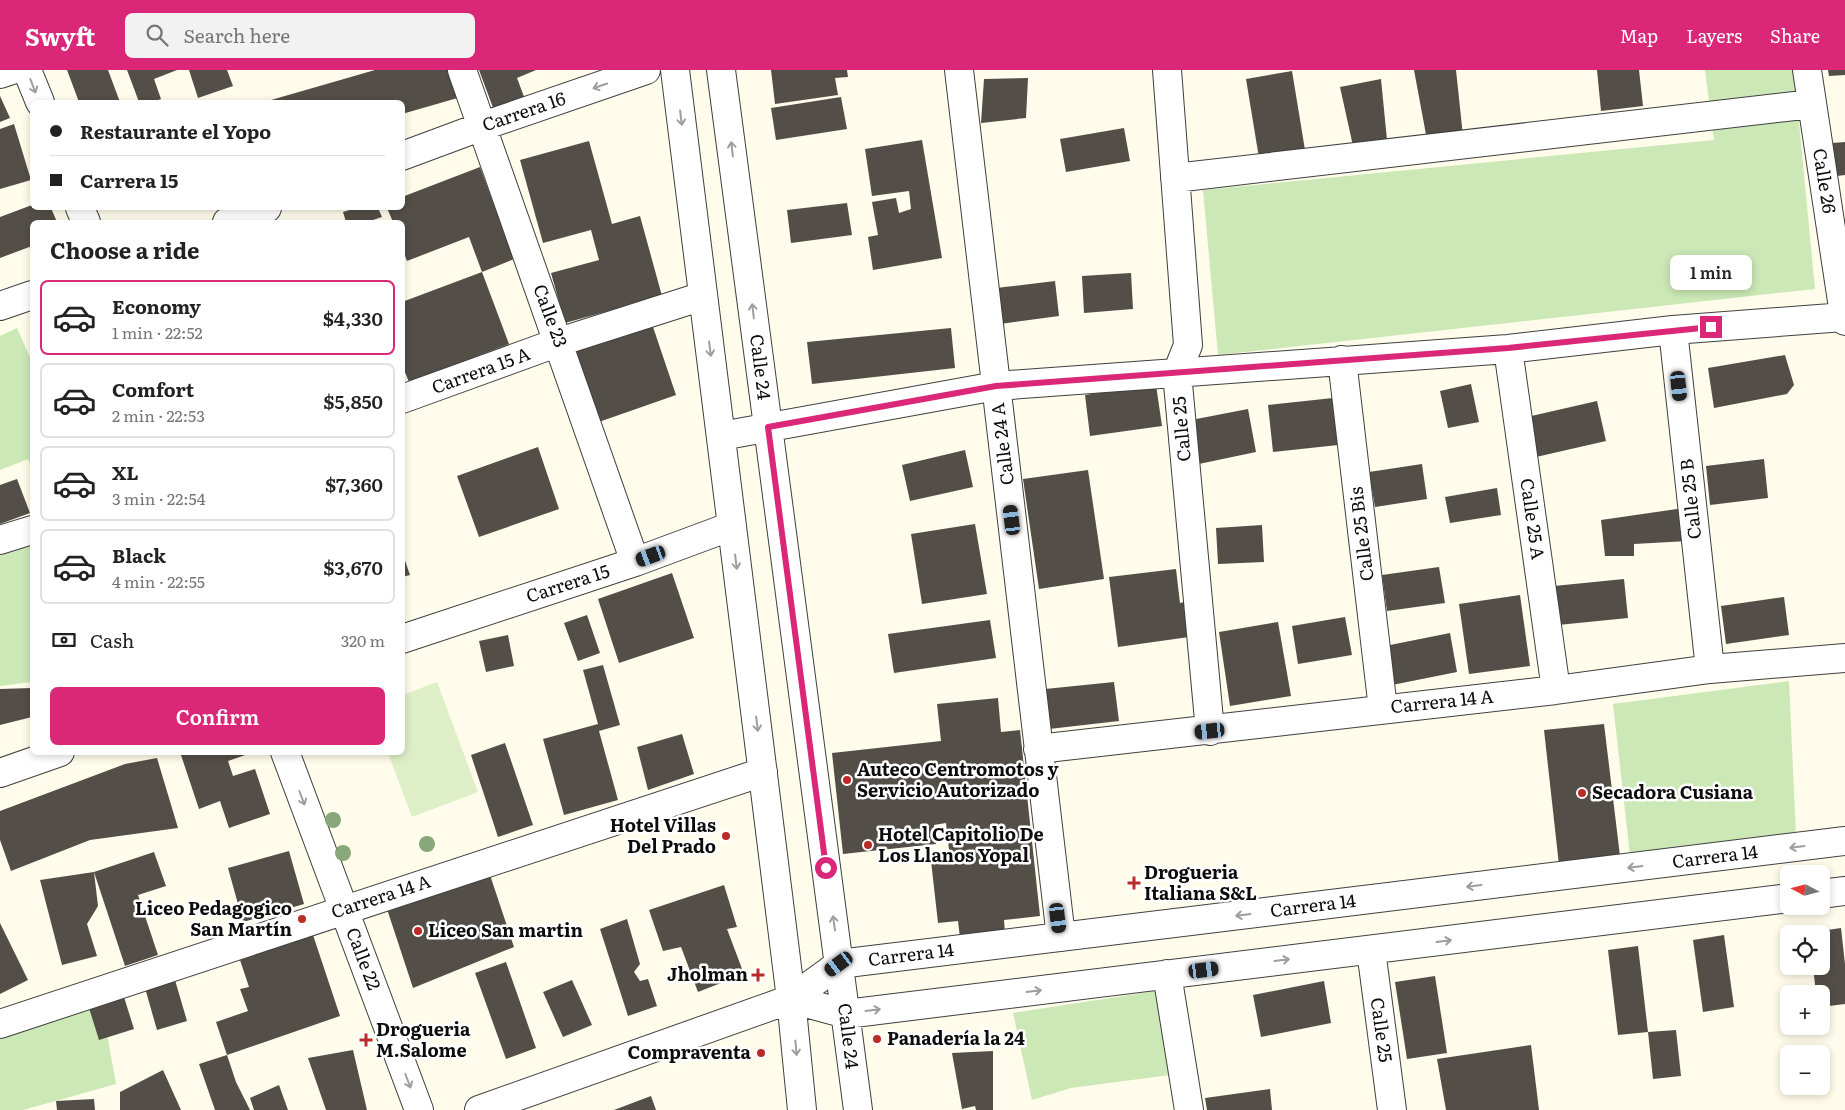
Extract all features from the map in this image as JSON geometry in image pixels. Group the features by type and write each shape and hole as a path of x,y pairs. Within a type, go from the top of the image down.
{"street":[{"path":"0,74 12,70"},
{"path":"27,70 39,100"},
{"name":"Calle 23","path":"462,70 480,127 560,342 635,562"},
{"name":"Carrera 16","path":"405,155 646,70"},
{"path":"674,70 791,999 802,1110"},
{"name":"Calle 24","path":"721,70 858,1110"},
{"name":"Calle 24 A","path":"959,70 1061,937"},
{"name":"Calle 25","path":"1167,70 1188,344 1177,373 1210,731"},
{"name":"Calle 26","path":"1807,70 1845,321"},
{"path":"1175,178 1812,104"},
{"path":"233,220 261,210"},
{"path":"0,306 30,296"},
{"name":"Carrera 15 A","path":"405,398 560,342 703,296"},
{"path":"721,436 996,386 1508,348 1673,330 1845,317"},
{"name":"Calle 25 B","path":"1673,330 1710,669"},
{"name":"Calle 25 A","path":"1508,348 1556,690"},
{"name":"Calle 25 Bis","path":"1342,360 1383,709"},
{"name":"Carrera 15","path":"405,637 635,562 732,526"},
{"path":"0,540 30,531"},
{"name":"Carrera 14 A","path":"1038,749 1210,731 1556,690 1710,669 1845,658"},
{"path":"0,773 51,755"},
{"name":"Calle 22","path":"286,755 419,1110"},
{"name":"Carrera 14 A","path":"0,1024 763,772"},
{"name":"Carrera 14","path":"478,1110 791,999 839,964 1845,841"},
{"path":"1830,893 1845,891"},
{"path":"791,999 846,1014 1780,899"},
{"name":"Calle 25","path":"1371,950 1392,1110"},
{"path":"1167,974 1189,1110"}],"green space":[{"path":"1705,70 1794,70 1815,289 1218,355 1203,190 1714,140"},
{"path":"17,328 30,357 30,464 28,459 0,470 0,336"},
{"path":"30,533 30,682 0,686 0,543"},
{"path":"1789,681 1796,836 1630,855 1613,704"},
{"path":"437,682 478,792 412,817 389,755 405,755 405,694"},
{"path":"1162,990 1170,1075 1071,1088 1032,1100 1013,1013"},
{"path":"102,1006 116,1084 23,1110 0,1110 0,1033"}],"building":[{"path":"67,70 108,70 119,100 78,100"},
{"path":"127,70 177,70 154,79 161,99 138,100"},
{"path":"189,70 227,70 233,86 198,98"},
{"path":"375,70 448,70 461,97 405,113 405,100 271,100"},
{"path":"479,70 536,70 517,78 526,102 495,113"},
{"path":"771,70 847,70 848,77 835,78 838,95 775,104"},
{"path":"1414,70 1456,70 1463,136 1427,140"},
{"path":"1597,70 1639,70 1643,106 1601,111"},
{"path":"1828,70 1845,70 1845,75 1829,76"},
{"path":"1292,71 1305,150 1259,158 1246,79"},
{"path":"1028,78 1026,118 981,123 984,79"},
{"path":"1381,79 1387,140 1353,146 1340,87"},
{"path":"0,96 10,118 0,122"},
{"path":"841,97 847,129 776,140 771,108"},
{"path":"14,124 30,180 0,189 0,129"},
{"path":"1124,128 1130,161 1066,172 1060,139"},
{"path":"922,140 942,258 873,270 868,237 878,235 872,202 896,198 899,213 911,209 909,191 872,196 865,149"},
{"path":"589,141 612,224 640,216 662,296 565,323 551,273 599,260 591,230 543,243 520,160"},
{"path":"1845,142 1845,175 1837,176 1832,143"},
{"path":"480,167 514,259 482,272 469,237 407,261 405,256 405,220 392,220 388,210 405,210 405,196"},
{"path":"847,203 852,235 791,243 787,210"},
{"path":"30,206 30,210 52,210 56,220 30,220 30,247 0,258 0,217"},
{"path":"350,210 379,210 382,217 373,220 345,220 343,212"},
{"path":"482,272 509,344 409,382 405,372 405,301"},
{"path":"1131,273 1133,309 1084,313 1082,276"},
{"path":"1055,281 1059,316 1000,324 996,288"},
{"path":"651,321 676,395 596,423 571,349"},
{"path":"951,328 955,368 812,384 807,342"},
{"path":"1785,355 1794,385 1787,394 1714,408 1708,368"},
{"path":"1471,384 1479,422 1448,428 1440,391"},
{"path":"1156,385 1162,426 1090,436 1085,395"},
{"path":"1333,398 1338,445 1273,452 1268,405"},
{"path":"1597,401 1606,441 1536,457 1527,417"},
{"path":"1248,409 1256,452 1194,465 1186,421"},
{"path":"538,447 559,509 479,537 457,476"},
{"path":"965,450 973,487 910,501 902,465"},
{"path":"1764,459 1768,498 1710,505 1706,466"},
{"path":"1422,464 1427,499 1375,507 1369,472"},
{"path":"1088,470 1104,579 1039,589 1023,479"},
{"path":"17,479 30,513 0,524 0,485"},
{"path":"1497,488 1501,515 1450,523 1445,497"},
{"path":"1684,508 1688,541 1634,544 1634,556 1605,556 1601,520"},
{"path":"975,524 987,594 922,604 911,534"},
{"path":"1262,525 1264,562 1218,564 1216,528"},
{"path":"405,561 410,575 405,576"},
{"path":"1439,567 1445,603 1387,611 1382,575"},
{"path":"1176,569 1180,603 1184,602 1189,637 1118,647 1109,577"},
{"path":"672,573 694,638 619,663 598,599"},
{"path":"1624,579 1628,618 1558,625 1554,586"},
{"path":"1520,595 1530,666 1469,674 1459,604"},
{"path":"1784,597 1789,635 1726,644 1721,606"},
{"path":"587,615 600,653 578,661 564,623"},
{"path":"1345,617 1352,655 1298,664 1292,626"},
{"path":"990,620 996,658 894,673 888,634"},
{"path":"1278,622 1291,696 1230,706 1219,632"},
{"path":"1450,633 1457,672 1387,686 1380,647"},
{"path":"508,635 514,666 486,672 479,641"},
{"path":"603,665 620,725 599,731 618,800 564,815 543,739 598,724 583,670"},
{"path":"1114,682 1119,721 1049,729 1045,689"},
{"path":"30,688 30,718 0,725 0,689"},
{"path":"998,698 1001,732 1020,730 1040,916 1004,920 1005,933 960,938 958,921 938,923 930,852 949,850 946,823 934,825 936,844 843,854 832,753 941,741 937,704"},
{"name":"Secadora Cusiana","path":"1604,724 1620,856 1559,865 1544,730"},
{"path":"682,734 694,774 648,790 637,747"},
{"path":"505,743 533,825 498,837 471,755"},
{"path":"181,755 245,755 228,761 233,776 255,769 270,814 229,828 220,801 199,809"},
{"path":"157,758 178,828 90,840 11,871 0,840 0,811 125,764"},
{"path":"289,851 304,904 243,922 228,868"},
{"path":"154,852 166,886 138,895 158,955 125,966 94,872"},
{"path":"94,872 98,906 87,924 97,956 62,965 40,880"},
{"name":"Liceo San martin","path":"489,872 514,947 413,988 387,909"},
{"path":"724,885 737,927 727,929 744,974 698,992 681,947 663,951 649,910"},
{"path":"627,919 640,964 634,972 640,981 648,979 657,1006 628,1016 600,929"},
{"path":"0,923 28,980 0,994"},
{"path":"1841,928 1845,964 1845,1004 1830,1006 1830,985 1815,985 1814,975 1830,975 1830,930"},
{"path":"312,932 340,1016 227,1055 216,1022 248,1011 240,989 249,987 239,957"},
{"path":"1724,935 1734,1007 1703,1012 1693,940"},
{"path":"1638,946 1648,1032 1618,1035 1608,950"},
{"path":"506,962 536,1048 506,1059 475,973"},
{"path":"1435,976 1447,1053 1407,1059 1395,982"},
{"path":"175,980 187,1021 157,1030 145,988"},
{"path":"572,980 592,1025 563,1037 543,992"},
{"path":"1324,981 1331,1023 1261,1037 1253,995"},
{"path":"124,997 134,1029 99,1040 89,1008"},
{"path":"1676,1030 1681,1076 1653,1079 1648,1032"},
{"path":"1531,1045 1539,1110 1446,1110 1437,1059"},
{"path":"353,1050 367,1110 326,1110 308,1058"},
{"path":"993,1051 993,1110 976,1110 975,1106 962,1109 952,1053"},
{"path":"227,1055 236,1082 250,1110 215,1110 199,1064"},
{"path":"163,1070 181,1110 120,1110 120,1092"},
{"path":"279,1085 288,1110 254,1110 250,1098"},
{"path":"1270,1089 1272,1110 1207,1110 1205,1098"},
{"path":"651,1096 656,1110 614,1110"},
{"path":"94,1099 95,1110 57,1110 56,1101"}],"place":[{"name":"Auteco Centromotos y Servicio Autorizado","path":"847,780"},
{"name":"Secadora Cusiana","path":"1582,793"},
{"name":"Hotel Villas Del Prado","path":"726,836"},
{"name":"Hotel Capitolio De Los Llanos Yopal","path":"868,845"},
{"name":"Drogueria Italiana S&L","path":"1134,883"},
{"name":"Liceo Pedagogico San Martín","path":"302,919"},
{"name":"Liceo San martin","path":"418,931"},
{"name":"Jholman","path":"758,975"},
{"name":"Panadería la 24","path":"877,1039"},
{"name":"Drogueria M.Salome","path":"366,1040"},
{"name":"Compraventa","path":"761,1053"}],"route":[{"path":"826,868 768,427 996,386 1508,348 1711,327"}]}
